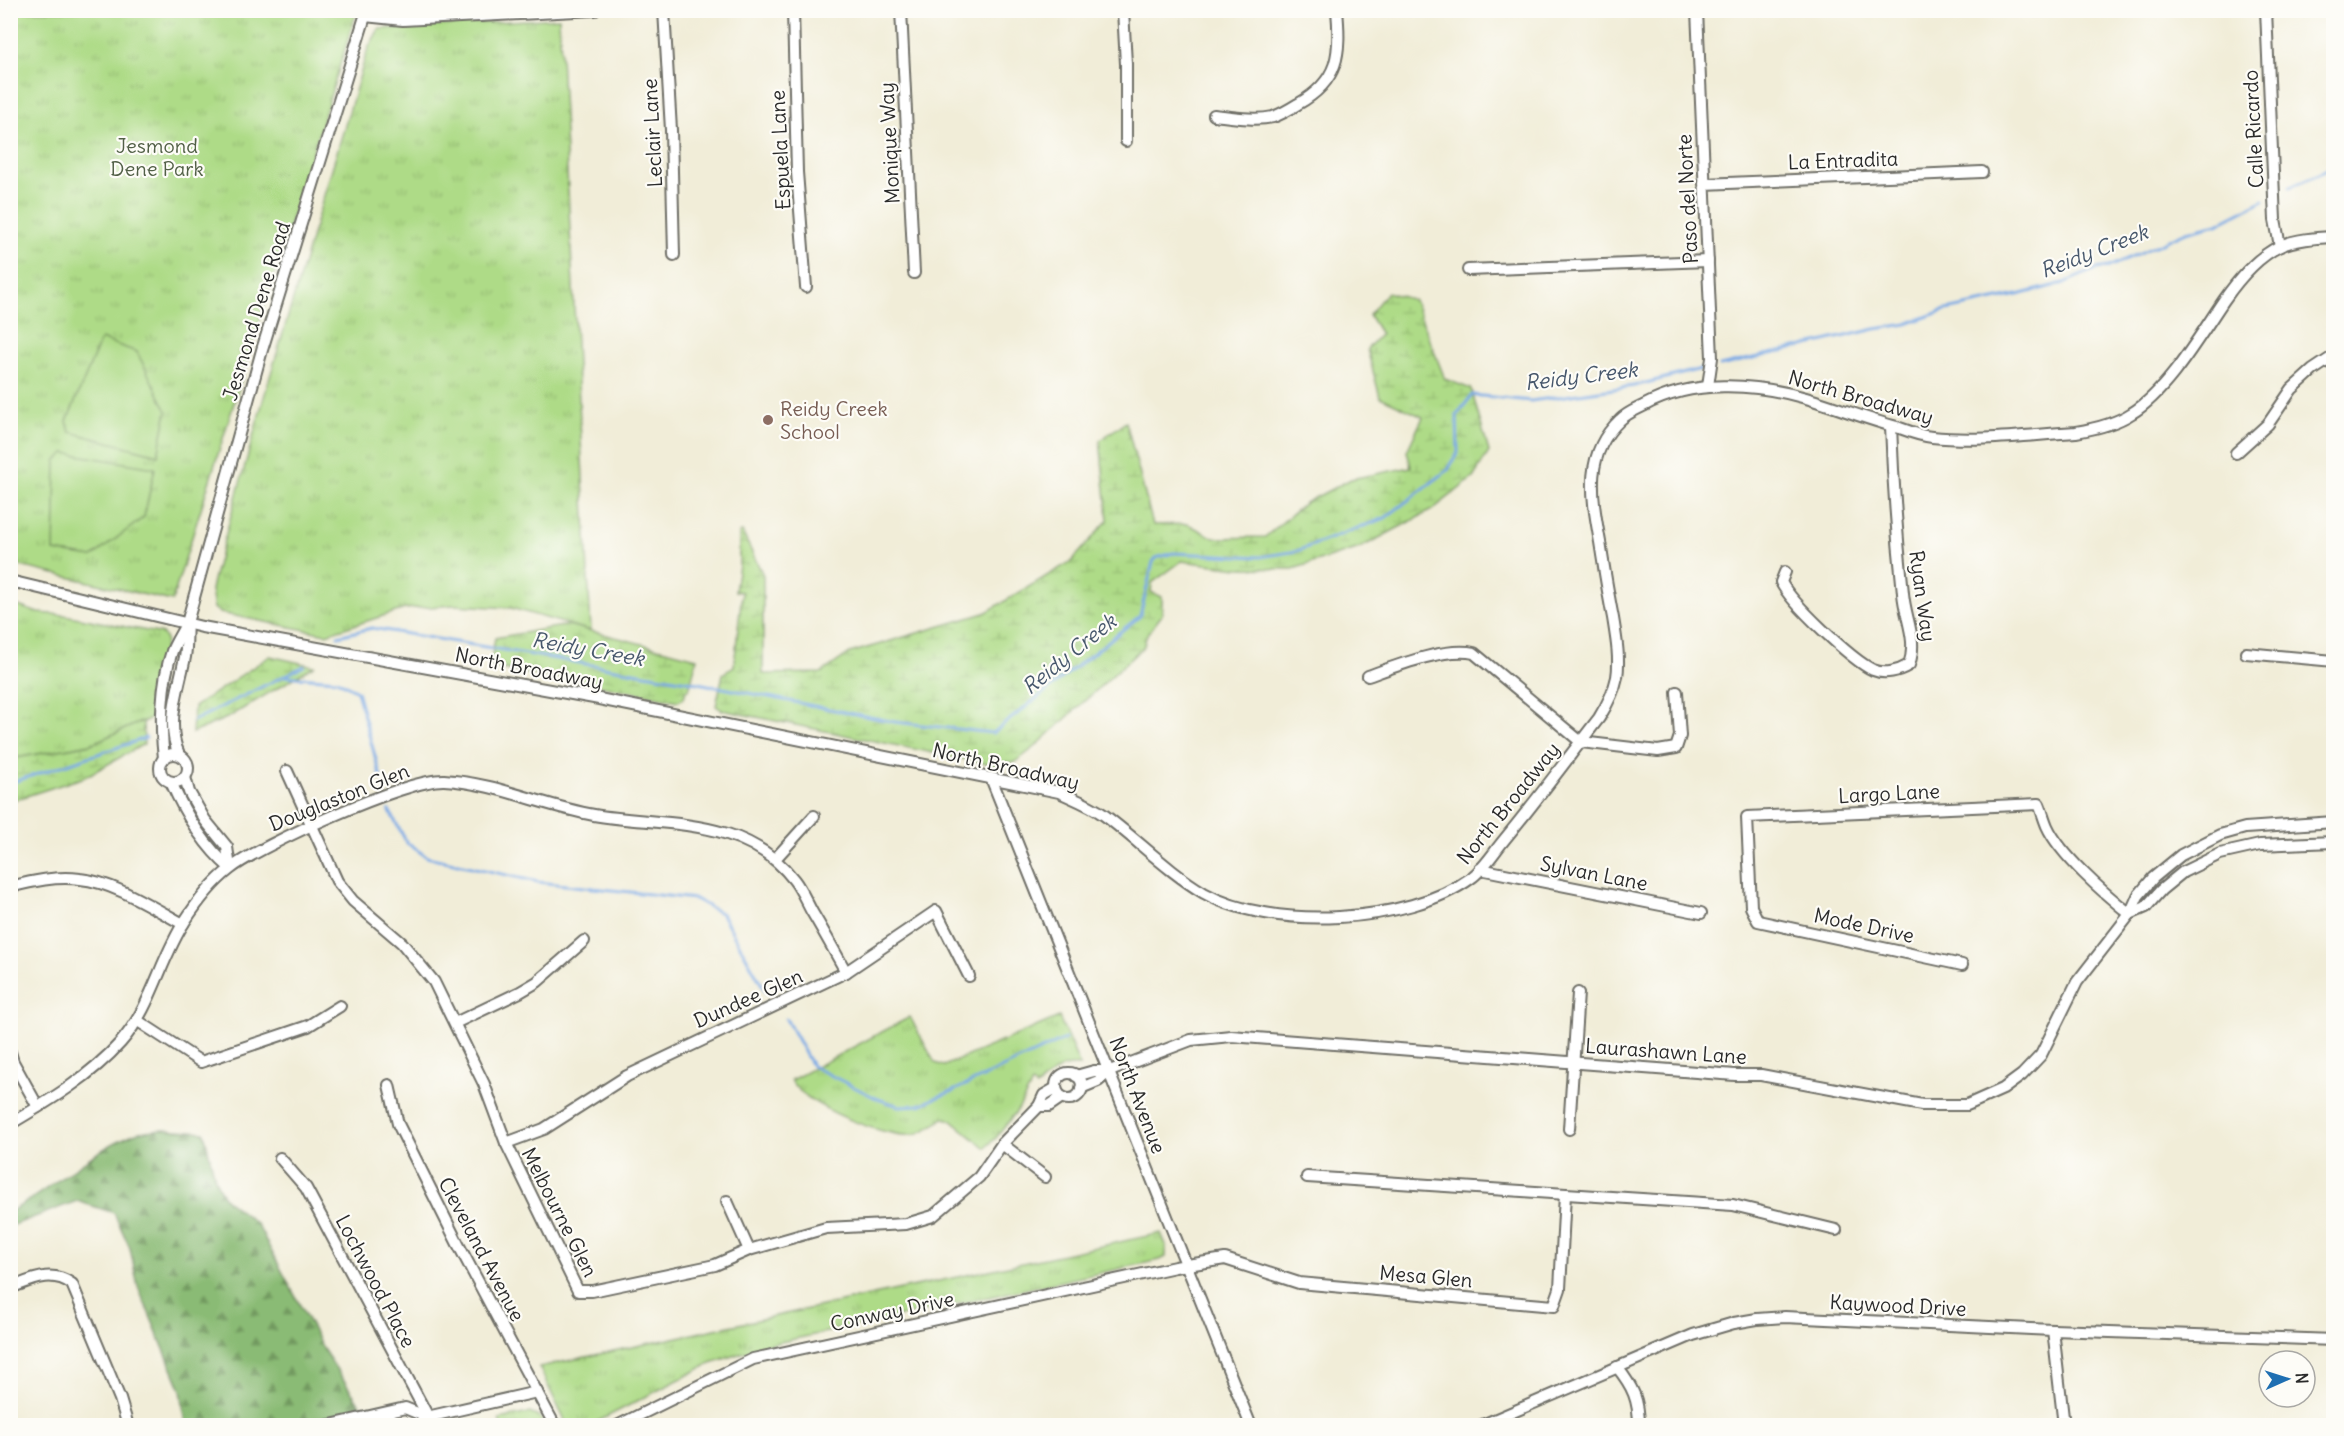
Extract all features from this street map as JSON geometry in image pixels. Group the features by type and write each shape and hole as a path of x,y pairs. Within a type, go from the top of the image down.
{"street":[{"path":"366,13 403,20 595,10"},
{"name":"Leclair Lane","path":"664,10 671,130 674,255"},
{"name":"Espuela Lane","path":"793,10 797,172 806,287"},
{"name":"Monique Way","path":"901,10 914,273"},
{"path":"1123,10 1126,141"},
{"path":"1214,115 1274,117 1309,98 1325,85 1331,77 1338,53 1337,10"},
{"name":"Paso del Norte","path":"1696,10 1712,358 1708,386"},
{"name":"Calle Ricardo","path":"2266,10 2276,220 2280,246"},
{"name":"Jesmond Dene Road","path":"187,623 262,350 366,13"},
{"name":"La Entradita","path":"1704,184 1982,172"},
{"name":"North Broadway","path":"10,581 187,623 594,699 1059,792 1103,814 1143,848 1198,888 1230,904 1305,918 1336,918 1383,911 1448,892 1472,877 1581,742 1608,704 1616,683 1618,664 1616,636 1592,496 1594,464 1600,447 1610,430 1624,416 1660,397 1708,386 1781,392 1929,437 1965,439 2090,430 2132,413 2161,390 2237,282 2261,260 2280,246 2306,239 2334,237"},
{"path":"1468,270 1708,261"},
{"path":"2236,453 2268,424 2292,389 2313,370 2334,356"},
{"name":"Ryan Way","path":"1785,572 1781,582 1785,590 1810,619 1863,663 1874,671 1889,672 1909,665 1914,647 1904,600 1893,500 1891,426"},
{"path":"171,782 180,781 188,773 188,763 174,745 174,705 185,654 187,623"},
{"path":"164,758 161,718 164,693 172,651 187,623"},
{"path":"1368,676 1408,662 1453,653 1474,653 1581,742 1658,751 1676,748 1680,736 1677,692"},
{"path":"2246,653 2334,661"},
{"path":"179,754 168,755 164,758 161,763 161,774 171,782 189,818 205,842 230,868"},
{"name":"Melbourne Glen","path":"287,771 337,881 353,901 416,957 434,982 484,1084 506,1143 578,1291 592,1291 715,1265 749,1250 826,1228 906,1224 933,1216 979,1178 1002,1144 1039,1106 1049,1106 1059,1093 1058,1080 1064,1075 1076,1076 1094,1071 1110,1071"},
{"path":"185,777 189,792 205,820 227,847 230,868"},
{"name":"North Avenue","path":"991,778 1251,1425"},
{"name":"Douglaston Glen","path":"10,1124 100,1064 121,1042 138,1021 183,924 200,899 230,868 260,849 422,783 441,780 492,787 594,815 700,826 728,832 775,859 795,880 846,972"},
{"name":"Largo Lane","path":"1758,921 1750,907 1746,818 2039,804 2054,839 2098,888 2130,914"},
{"path":"775,859 814,816"},
{"name":"Laurashawn Lane","path":"1110,1071 1191,1040 1231,1036 1735,1075 1761,1075 1922,1106 1967,1105 2003,1089 2022,1075 2041,1055 2077,981 2130,914 2138,896 2152,878 2181,855 2220,835 2245,828 2334,822"},
{"name":"Laurashawn Lane","path":"2130,914 2146,907 2183,872 2220,854 2260,845 2334,842"},
{"name":"Sylvan Lane","path":"1480,869 1701,913"},
{"path":"10,887 37,880 82,879 109,886 183,924"},
{"name":"Dundee Glen","path":"506,1143 544,1129 627,1076 846,972 936,910 969,976"},
{"name":"Mode Drive","path":"1758,921 1962,965"},
{"path":"455,1023 537,982 584,941"},
{"path":"1569,1129 1578,993"},
{"path":"138,1021 201,1062 308,1026 340,1006"},
{"path":"10,1052 38,1107"},
{"name":"Melbourne Glen","path":"1059,1093 1069,1099 1076,1097 1081,1088 1098,1081 1110,1071"},
{"path":"1076,1076 1080,1080 1081,1088"},
{"name":"Cleveland Avenue","path":"389,1085 398,1124 555,1425"},
{"path":"1002,1144 1045,1177"},
{"name":"Lochwood Place","path":"279,1158 306,1188 430,1421"},
{"path":"1307,1178 1733,1205 1836,1230"},
{"name":"Mesa Glen","path":"1186,1267 1225,1259 1299,1283 1554,1306 1560,1289 1565,1194"},
{"path":"727,1201 749,1250"},
{"name":"Conway Drive","path":"617,1425 753,1359 1175,1267 1186,1267"},
{"path":"10,1288 53,1275 72,1284 128,1425"},
{"name":"Kaywood Drive","path":"1480,1425 1693,1335 1757,1319 1785,1317 2334,1340"},
{"path":"2053,1330 2064,1425"},
{"path":"1617,1367 1632,1385 1639,1412 1639,1425"},
{"path":"418,1425 537,1392"},
{"path":"326,1425 405,1408 430,1421"}],"green space":[{"name":"Jesmond Dene Park","path":"11,11 357,11 172,601 11,564"},
{"path":"559,18 591,631 511,608 454,605 405,609 326,634 220,613 214,608 211,590 213,580 266,390 368,48 379,29"},
{"path":"1387,292 1414,300 1445,379 1471,389 1489,452 1473,478 1432,510 1360,548 1293,569 1238,568 1182,561 1152,583 1151,592 1162,597 1162,615 1146,636 1144,646 1034,748 1015,762 1006,762 1002,767 722,710 716,706 723,674 734,666 742,592 735,591 739,565 739,533 742,532 763,575 763,674 821,673 850,653 985,613 1072,561 1108,520 1100,440 1126,422 1153,525 1188,524 1214,538 1265,537 1305,503 1351,479 1411,467 1407,451 1423,417 1380,397 1367,349 1381,334 1369,315"},
{"path":"101,339 137,352 167,411 158,455 70,432 67,421"},
{"path":"65,453 155,468 144,517 92,557 54,551 56,461"},
{"path":"10,603 38,613 64,615 163,634 166,640 152,718 91,744 11,759"},
{"path":"568,625 697,658 689,690 686,690 684,698 678,701 590,683 490,667 495,638"},
{"path":"270,656 314,666 229,717 192,733 194,707"},
{"path":"143,721 144,744 85,777 11,801 11,759 91,744"},
{"path":"910,1017 935,1063 944,1066 1059,1017 1080,1066 1061,1069 1036,1087 1032,1084 1019,1108 996,1138 985,1148 951,1120 944,1118 924,1131 911,1135 883,1131 864,1125 845,1118 810,1099 791,1080"},
{"path":"164,1129 204,1132 215,1179 224,1198 257,1224 325,1352 363,1409 283,1425 186,1425 181,1390 138,1287 130,1248 114,1213 77,1201 11,1226 11,1211 87,1160 136,1133"},
{"path":"1161,1233 1166,1245 1166,1257 1160,1260 767,1345 711,1363 591,1425 567,1425 539,1367"},
{"path":"529,1413 540,1417 544,1425 501,1425 499,1419"}],"waterway":[{"name":"Reidy Creek","path":"2290,187 2334,167"},
{"name":"Reidy Creek","path":"1720,366 1875,329 1907,324 1942,311 2064,283 2096,269 2109,267 2186,232 2217,224 2264,200"},
{"name":"Reidy Creek","path":"338,636 372,628 693,682 895,722 993,733 1140,616 1153,562 1156,558 1173,553 1260,557 1297,551 1385,518 1448,470 1458,452 1457,415 1472,395 1531,401 1634,386 1705,368"},
{"name":"Reidy Creek","path":"193,721 304,666"},
{"path":"284,676 337,680 357,691 381,778"},
{"name":"Reidy Creek","path":"10,783 146,738"},
{"path":"389,810 407,843 427,857 538,882 695,899 722,914 766,992"},
{"path":"786,1019 812,1066 878,1099 899,1106 919,1105 1065,1039"}],"place":[{"name":"Reidy Creek School","path":"768,420"}]}
